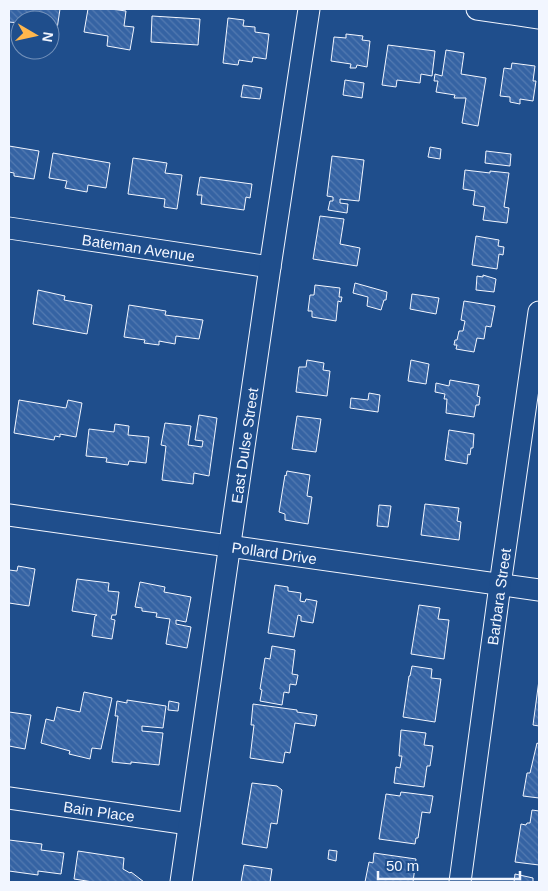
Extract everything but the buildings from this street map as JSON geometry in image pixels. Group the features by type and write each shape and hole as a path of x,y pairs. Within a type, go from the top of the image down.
{"street":[{"name":"East Dulse Street","path":"182,882 308,9"},
{"path":"477,9 539,18"},
{"name":"Bateman Avenue","path":"9,228 270,267"},
{"name":"Barbara Street","path":"460,882 539,312"},
{"name":"Pollard Drive","path":"9,515 229,548 539,590"},
{"name":"Bain Place","path":"9,798 189,824"}]}
